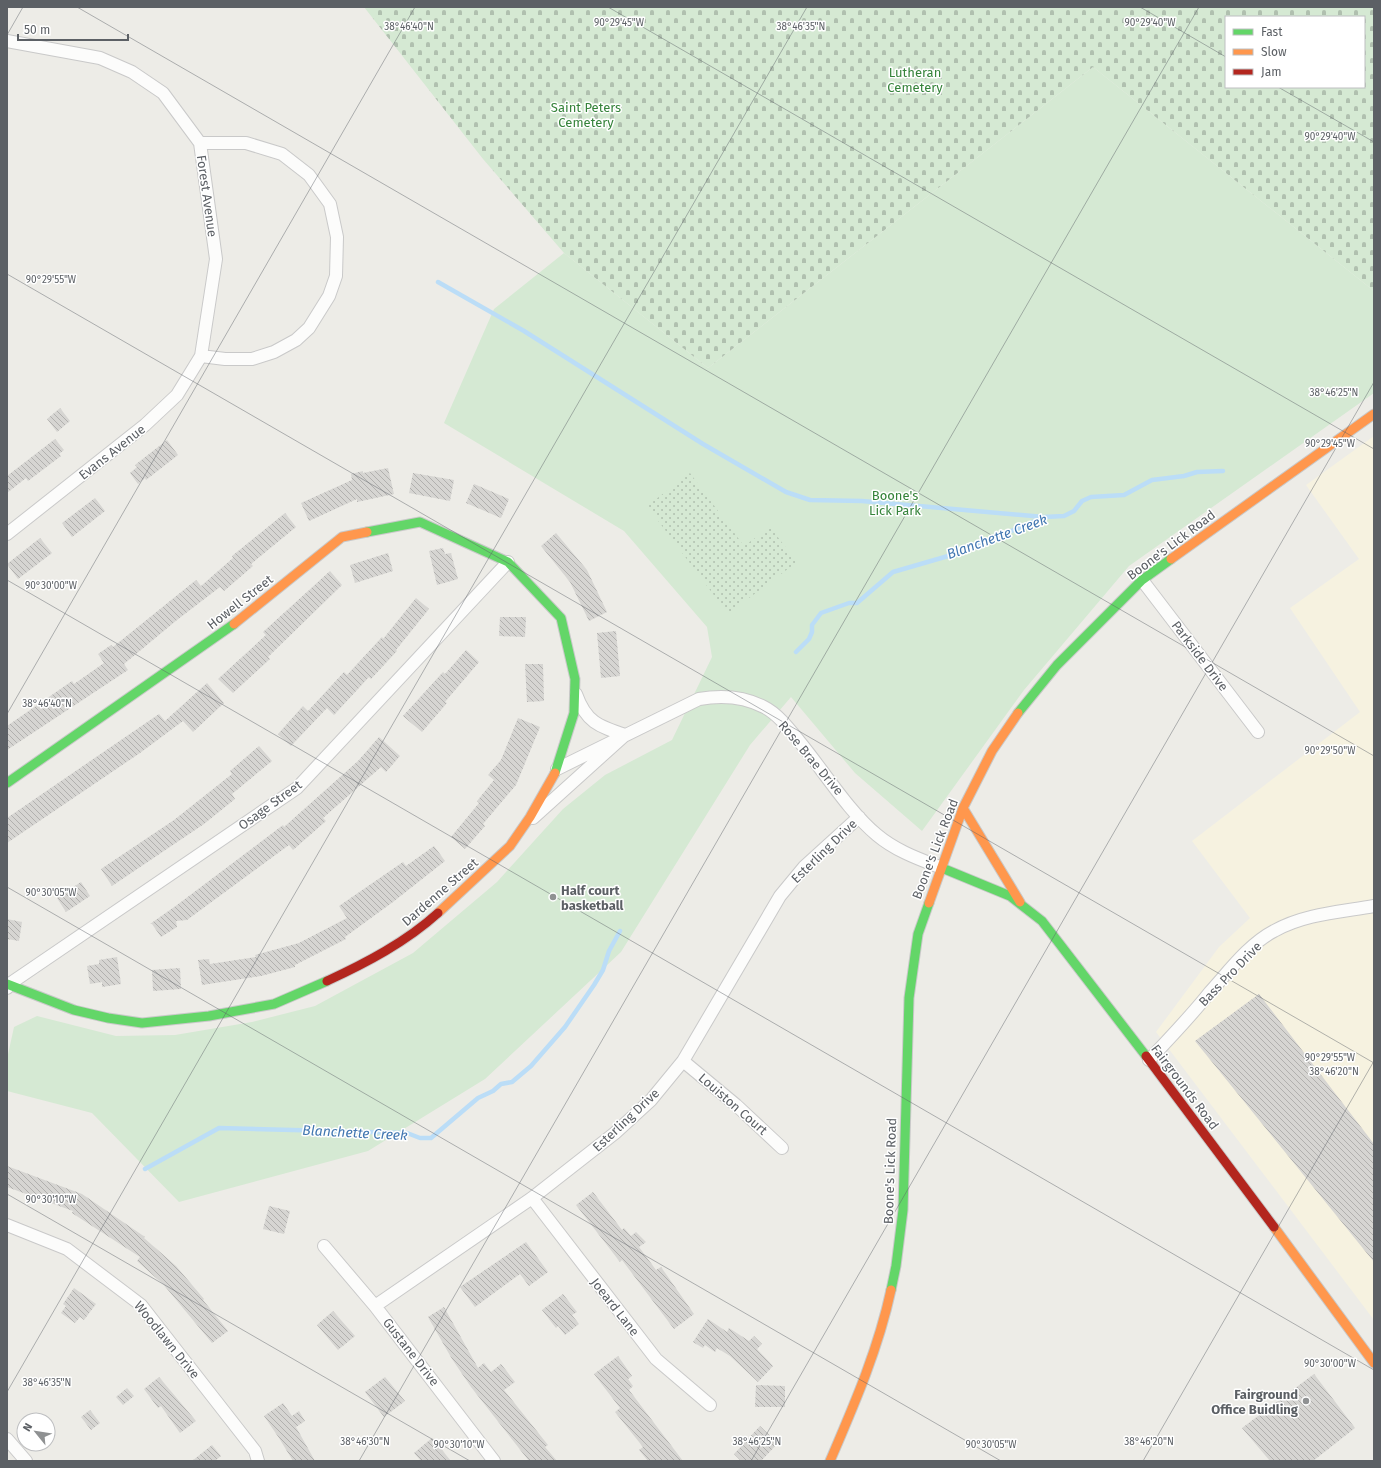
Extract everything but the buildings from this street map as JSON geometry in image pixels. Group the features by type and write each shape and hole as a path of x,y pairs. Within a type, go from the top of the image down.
{"street":[{"name":"Forest Avenue","path":"7,41 100,58 132,72 163,93 200,143 216,258 201,356"},
{"path":"200,143 246,143 282,154 309,175 330,204 337,237 336,276 329,296 309,328 296,340 274,352 252,359 225,359 201,356"},
{"name":"Evans Avenue","path":"7,534 145,425 176,395 201,356"},
{"name":"Boone's Lick Road","path":"830,1461 865,1379 882,1330 896,1266 903,1210 909,998 918,934 963,808 992,751 1022,707 1057,665 1142,580 1374,414"},
{"name":"Howell Street","path":"7,783 226,631 342,537 420,522 508,562"},
{"name":"Dardenne Street","path":"7,985 74,1010 108,1018 142,1023 209,1016 274,1004 347,972 417,932 465,890 510,846 524,826 557,769 574,713 575,679 561,618 508,562"},
{"name":"Osage Street","path":"7,985 297,788 508,562"},
{"name":"Parkside Drive","path":"1142,580 1258,732"},
{"path":"524,826 625,735 592,722 584,713 575,689"},
{"name":"Rose Brae Drive","path":"557,769 699,699 719,696 750,701 766,708 788,727 859,817 876,835 896,849 942,868"},
{"path":"963,808 1020,902"},
{"name":"Esterling Drive","path":"375,1306 532,1198 614,1133 651,1100 683,1061 780,896 804,867 859,817"},
{"name":"Fairgrounds Road","path":"942,868 1010,896 1020,902 1042,921 1149,1060 1374,1363"},
{"name":"Bass Pro Drive","path":"1149,1060 1174,1035 1251,948 1273,931 1301,919 1374,906"},
{"name":"Louiston Court","path":"683,1061 736,1105 782,1148"},
{"name":"Joeard Lane","path":"532,1198 656,1359 710,1405"},
{"name":"Woodlawn Drive","path":"7,1224 67,1249 141,1305 255,1451 258,1461"},
{"name":"Gustane Drive","path":"324,1246 375,1306 494,1461"},
{"path":"7,1439 26,1461"}],"shaded area":[{"path":"1374,436 1374,1320 1156,1032 1219,947 1250,918 1192,841 1360,712 1290,608 1359,559 1306,485"}],"green space":[{"path":"364,7 1374,7 1374,291 1093,67 708,368 564,253 483,159"},
{"name":"Boone's Lick Park","path":"1093,67 1374,291 1374,393 1129,566 1024,690 922,831 855,773 791,697 750,745 621,952 485,1079 368,1151 179,1202 92,1113 7,1091 7,1059 14,1027 37,1016 116,1036 175,1035 252,1022 315,1006 413,953 497,882 563,809 605,775 672,740 712,657 707,627 624,531 444,423 494,309 564,253 708,368"},
{"path":"690,473 744,546 770,527 797,562 728,614 647,506"}],"waterway":[{"path":"438,282 524,331 703,444 786,492 810,500 862,501 1044,517"},
{"name":"Blanchette Creek","path":"796,652 809,639 812,632 812,625 821,613 849,603 857,603 893,572 962,552 1044,517 1064,516 1074,511 1082,501 1091,497 1124,495 1152,480 1184,476 1197,472 1223,471"},
{"name":"Blanchette Creek","path":"145,1169 219,1128 407,1133 420,1138 431,1138 478,1098 493,1091 501,1084 512,1082 531,1066 565,1027 594,985 603,970 609,951 620,931"}],"traffic: fast":[{"path":"367,532 420,522 508,562 561,618 575,679 574,713 555,773"},
{"path":"1018,713 1057,665 1142,580 1171,559"},
{"path":"7,783 234,624"},
{"path":"942,868 1010,896 1042,921 1146,1056"},
{"path":"891,1290 896,1266 903,1210 909,998 918,934 929,903"},
{"path":"7,984 74,1010 108,1018 142,1023 209,1016 274,1004 327,981"}],"traffic: slow":[{"path":"1171,559 1374,414"},
{"path":"234,624 342,537 367,532"},
{"path":"929,903 963,808 992,751 1018,713"},
{"path":"438,913 510,846 530,817 555,773"},
{"path":"963,808 1020,902"},
{"path":"1274,1227 1374,1363"},
{"path":"830,1461 872,1356 886,1312 891,1290"}],"traffic: jam":[{"path":"327,981 399,943 426,924 438,913"},
{"path":"1146,1056 1274,1227"}],"place":[{"name":"Half court basketball","path":"553,897"},
{"name":"Fairground Office Buidling","path":"1306,1401"}],"park label":[{"name":"Lutheran Cemetery","path":"915,80"},
{"name":"Saint Peters Cemetery","path":"586,114"}]}
